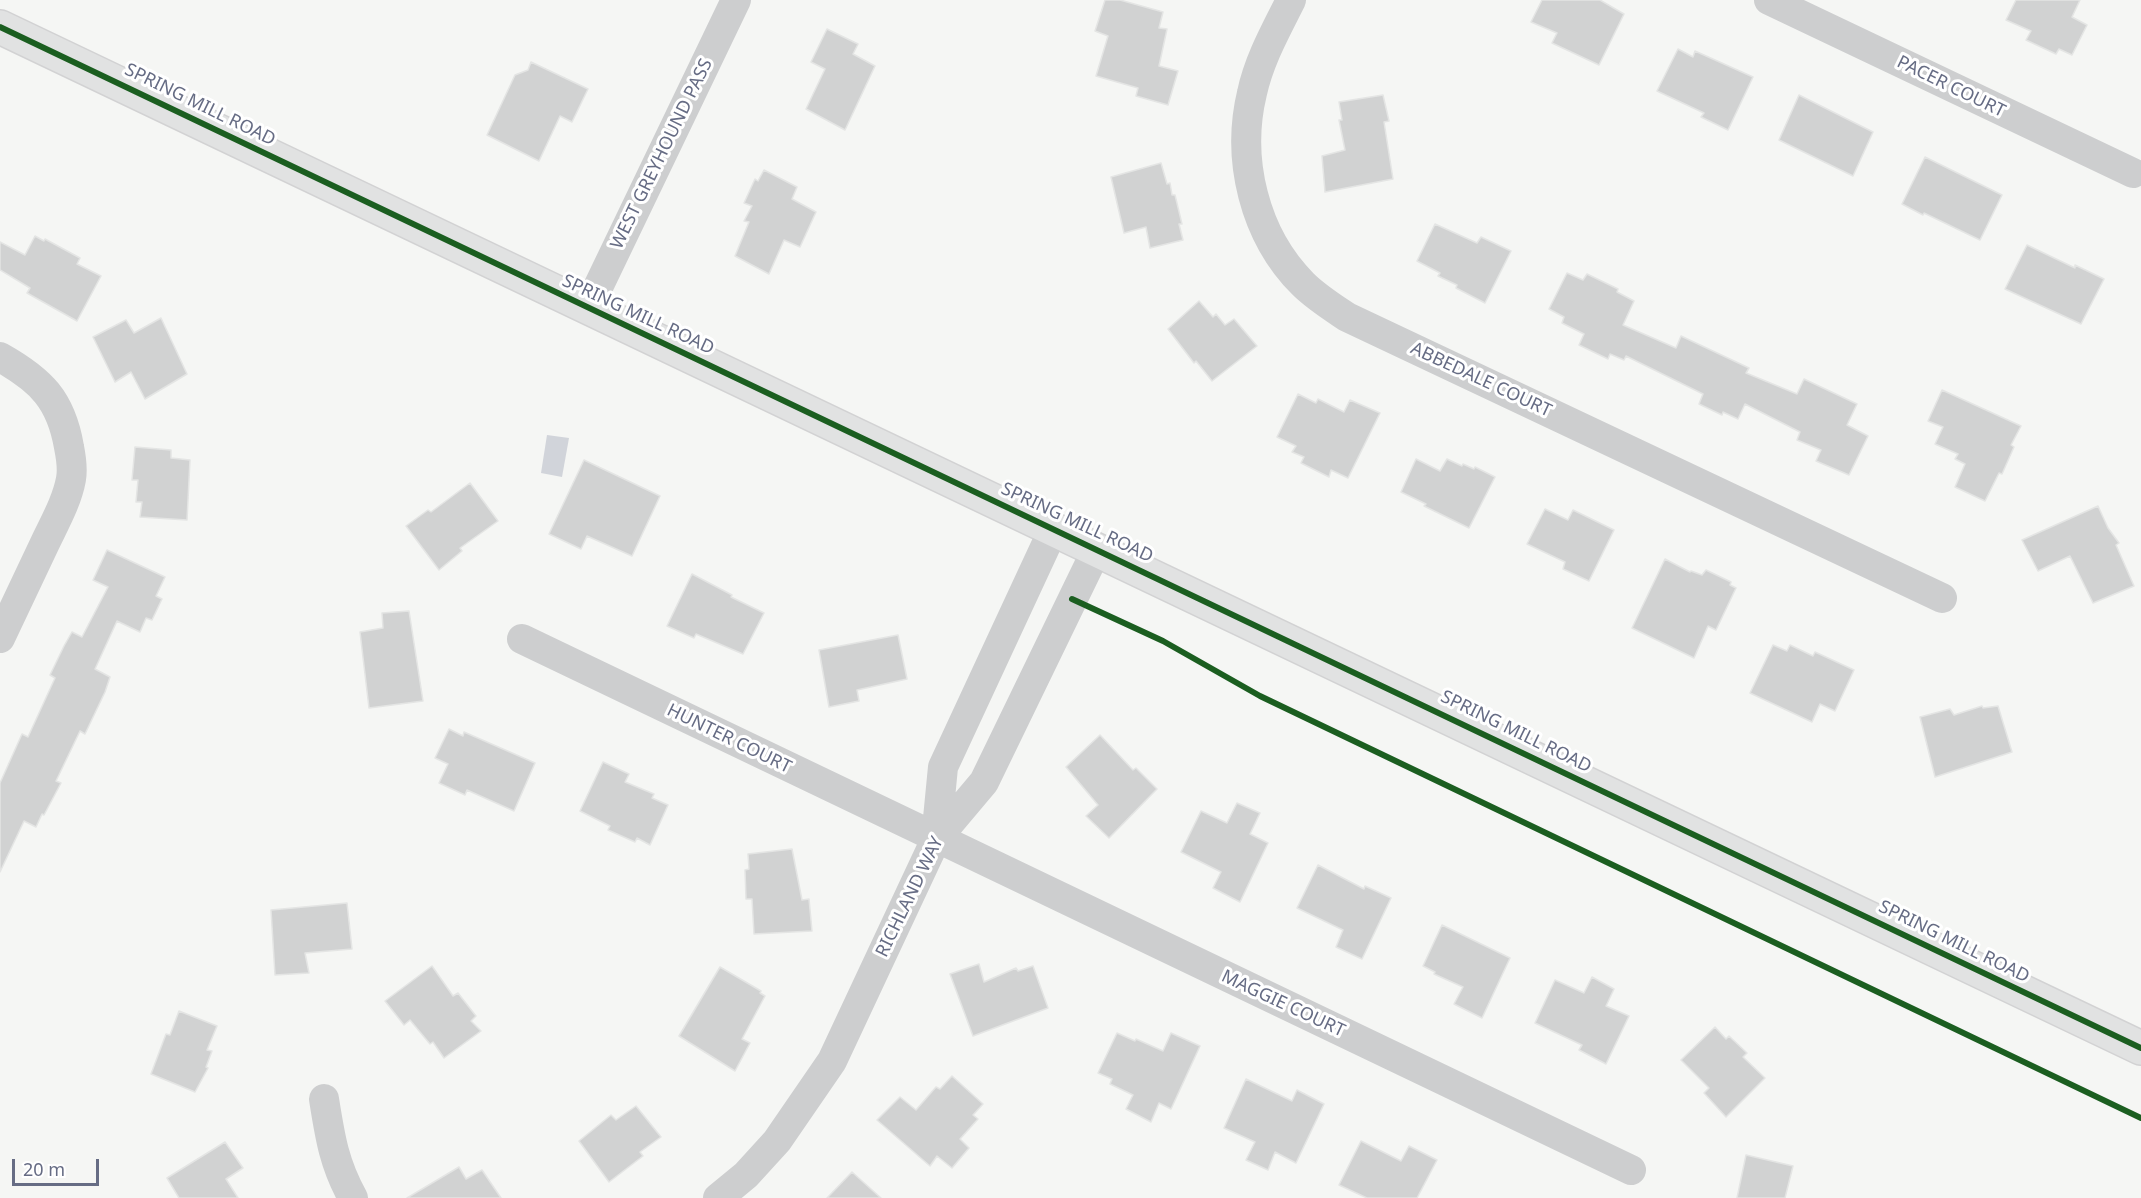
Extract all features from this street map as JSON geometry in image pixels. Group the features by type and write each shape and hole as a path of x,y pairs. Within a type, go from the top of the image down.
{"street":[{"name":"WEST GREYHOUND PASS","path":"588,308 736,0"},
{"name":"ABBEDALE COURT","path":"1291,0 1263,58 1252,92 1246,125 1245,160 1252,196 1266,230 1282,258 1302,283 1347,317 1942,598"},
{"name":"PACER COURT","path":"1769,0 2133,174"},
{"name":"SPRING MILL ROAD","path":"0,27 2141,1048"},
{"path":"0,357 22,369 53,399 65,426 71,462 71,478 64,503 0,638"},
{"path":"936,839 943,767 1054,528"},
{"name":"RICHLAND WAY","path":"718,1198 746,1175 777,1141 832,1061 936,839 984,782 1097,549"},
{"name":"HUNTER COURT","path":"522,639 936,839"},
{"name":"MAGGIE COURT","path":"936,839 1631,1170"},
{"path":"324,1099 334,1156 353,1198"}],"shaded area":[{"path":"547,435 569,438 562,477 541,473"}],"building":[{"path":"1105,0 1120,0 1163,12 1159,28 1167,29 1159,66 1178,71 1168,105 1136,96 1138,88 1096,76 1108,36 1095,31"},
{"path":"1542,0 1600,0 1624,14 1599,65 1552,43 1557,33 1531,22"},
{"path":"2016,0 2080,0 2072,17 2087,25 2072,55 2059,49 2056,54 2026,40 2031,31 2006,20"},
{"path":"827,29 858,44 853,54 875,66 845,130 806,109 825,69 811,62"},
{"path":"1678,49 1693,57 1695,51 1753,77 1728,130 1701,117 1704,113 1657,91"},
{"path":"531,62 588,89 572,122 560,116 539,161 487,135 515,75 528,70"},
{"path":"1383,95 1389,121 1384,122 1393,179 1325,192 1322,156 1345,150 1339,120 1342,120 1339,102"},
{"path":"1799,95 1873,132 1853,176 1779,140"},
{"path":"1925,157 2002,195 1980,240 1902,204"},
{"path":"1161,163 1167,184 1170,183 1172,195 1175,195 1182,224 1179,224 1183,240 1150,248 1146,227 1124,233 1111,177"},
{"path":"764,170 797,187 792,199 816,212 800,247 784,240 769,274 735,256 749,222 744,221 752,206 744,203 755,179 758,181"},
{"path":"1435,224 1477,243 1481,237 1511,251 1485,303 1456,288 1457,285 1438,276 1440,273 1417,261"},
{"path":"35,236 80,258 77,264 101,276 77,321 27,293 30,288 0,270 0,242 25,255"},
{"path":"2027,245 2104,279 2081,324 2005,289"},
{"path":"1567,273 1583,280 1587,274 1618,289 1617,292 1634,301 1623,325 1676,348 1681,336 1749,368 1746,373 1797,394 1804,379 1857,404 1847,425 1868,436 1849,475 1816,461 1821,450 1797,440 1800,432 1745,404 1738,419 1723,412 1722,415 1699,404 1703,394 1626,356 1624,360 1610,354 1608,359 1579,345 1584,334 1562,323 1564,317 1549,309"},
{"path":"1199,301 1213,317 1216,314 1225,325 1234,319 1257,346 1212,381 1196,361 1194,363 1168,329"},
{"path":"161,318 187,374 145,399 131,372 115,382 93,337 126,320 134,333"},
{"path":"1942,390 2021,426 2011,445 2014,447 2002,474 1999,473 1985,501 1955,487 1965,464 1955,459 1958,454 1935,444 1943,427 1928,421"},
{"path":"1298,394 1316,403 1318,399 1344,412 1350,400 1380,413 1348,478 1331,470 1329,477 1301,463 1304,457 1292,452 1296,446 1277,437"},
{"path":"135,447 171,450 171,458 190,460 187,520 140,517 142,502 136,502 138,480 132,480"},
{"path":"1416,459 1440,471 1447,459 1462,466 1463,464 1474,469 1475,467 1495,477 1469,528 1401,492"},
{"path":"584,460 660,496 632,556 587,536 581,549 549,534"},
{"path":"470,483 498,521 460,548 462,551 439,570 406,526 428,510 431,512"},
{"path":"2098,506 2108,528 2119,543 2116,545 2134,586 2093,603 2070,556 2038,571 2022,540"},
{"path":"1545,509 1568,520 1573,510 1614,530 1589,581 1563,569 1565,562 1527,544"},
{"path":"107,550 165,577 156,596 162,599 152,620 146,618 140,632 117,621 95,669 110,677 105,692 85,734 80,731 56,781 61,783 44,815 42,814 36,827 24,821 0,872 0,783 22,734 28,737 55,678 50,675 64,646 72,632 82,637 108,587 93,580"},
{"path":"1665,559 1690,572 1702,575 1706,570 1731,582 1730,585 1736,588 1716,630 1708,626 1694,658 1632,628"},
{"path":"692,574 764,613 743,654 696,634 694,638 667,626"},
{"path":"409,611 423,701 369,708 360,632 383,628 382,613"},
{"path":"898,635 907,679 857,690 859,701 829,707 819,650"},
{"path":"1773,645 1787,651 1790,645 1813,656 1815,652 1854,670 1835,711 1820,704 1812,722 1750,693"},
{"path":"1982,706 1983,708 1998,706 2012,752 1935,777 1920,717 1950,709 1954,715"},
{"path":"449,729 463,736 464,732 535,763 514,811 467,790 465,795 439,783 448,764 435,758"},
{"path":"1100,735 1133,770 1136,768 1157,789 1109,838 1086,816 1098,805 1066,767"},
{"path":"603,762 629,774 625,782 654,794 652,798 668,805 650,845 637,838 635,842 608,830 610,826 580,811"},
{"path":"1237,803 1260,813 1250,834 1268,843 1240,902 1213,888 1221,872 1181,852 1201,811 1227,823"},
{"path":"792,849 802,900 809,899 812,931 754,934 752,899 746,899 745,870 749,869 748,854"},
{"path":"1318,865 1364,889 1365,886 1391,898 1362,959 1336,947 1343,930 1297,908"},
{"path":"347,903 352,949 305,953 309,973 275,975 271,910"},
{"path":"1442,925 1510,958 1482,1018 1454,1004 1463,987 1434,974 1435,972 1423,966"},
{"path":"979,964 984,982 1016,968 1018,971 1033,966 1048,1008 973,1036 950,974"},
{"path":"432,966 453,996 458,993 476,1016 471,1021 481,1031 444,1058 433,1042 430,1044 410,1020 404,1025 385,1001"},
{"path":"720,967 761,991 760,993 765,996 742,1039 750,1043 735,1071 679,1036"},
{"path":"1592,977 1614,989 1606,1006 1629,1016 1606,1064 1579,1050 1582,1045 1535,1023 1555,980 1584,993"},
{"path":"179,1011 217,1026 207,1050 212,1051 206,1067 208,1068 195,1092 151,1074 166,1034 170,1035"},
{"path":"1715,1027 1726,1039 1729,1036 1747,1053 1743,1057 1765,1078 1726,1117 1704,1093 1709,1088 1681,1060"},
{"path":"1117,1033 1163,1051 1171,1033 1200,1046 1171,1109 1159,1103 1151,1122 1126,1109 1133,1095 1110,1084 1112,1079 1098,1073"},
{"path":"952,1076 983,1104 973,1115 978,1119 960,1139 969,1148 952,1168 937,1156 930,1166 877,1120 900,1097 916,1110 936,1087 940,1089"},
{"path":"1246,1079 1292,1101 1297,1090 1324,1104 1296,1163 1275,1152 1268,1170 1246,1160 1255,1142 1224,1128"},
{"path":"636,1106 661,1137 640,1152 643,1156 609,1182 579,1141 611,1115 616,1120"},
{"path":"1361,1141 1401,1161 1409,1146 1437,1160 1417,1198 1367,1198 1339,1185"},
{"path":"225,1142 243,1168 226,1179 238,1198 179,1198 167,1178"},
{"path":"1746,1155 1793,1166 1785,1198 1737,1198"},
{"path":"459,1167 466,1179 482,1170 501,1198 407,1198"},
{"path":"852,1172 881,1198 827,1198"}],"cycle path":[{"path":"0,27 2141,1048"},
{"path":"1072,599 1163,641 1260,696 2141,1118"}]}
